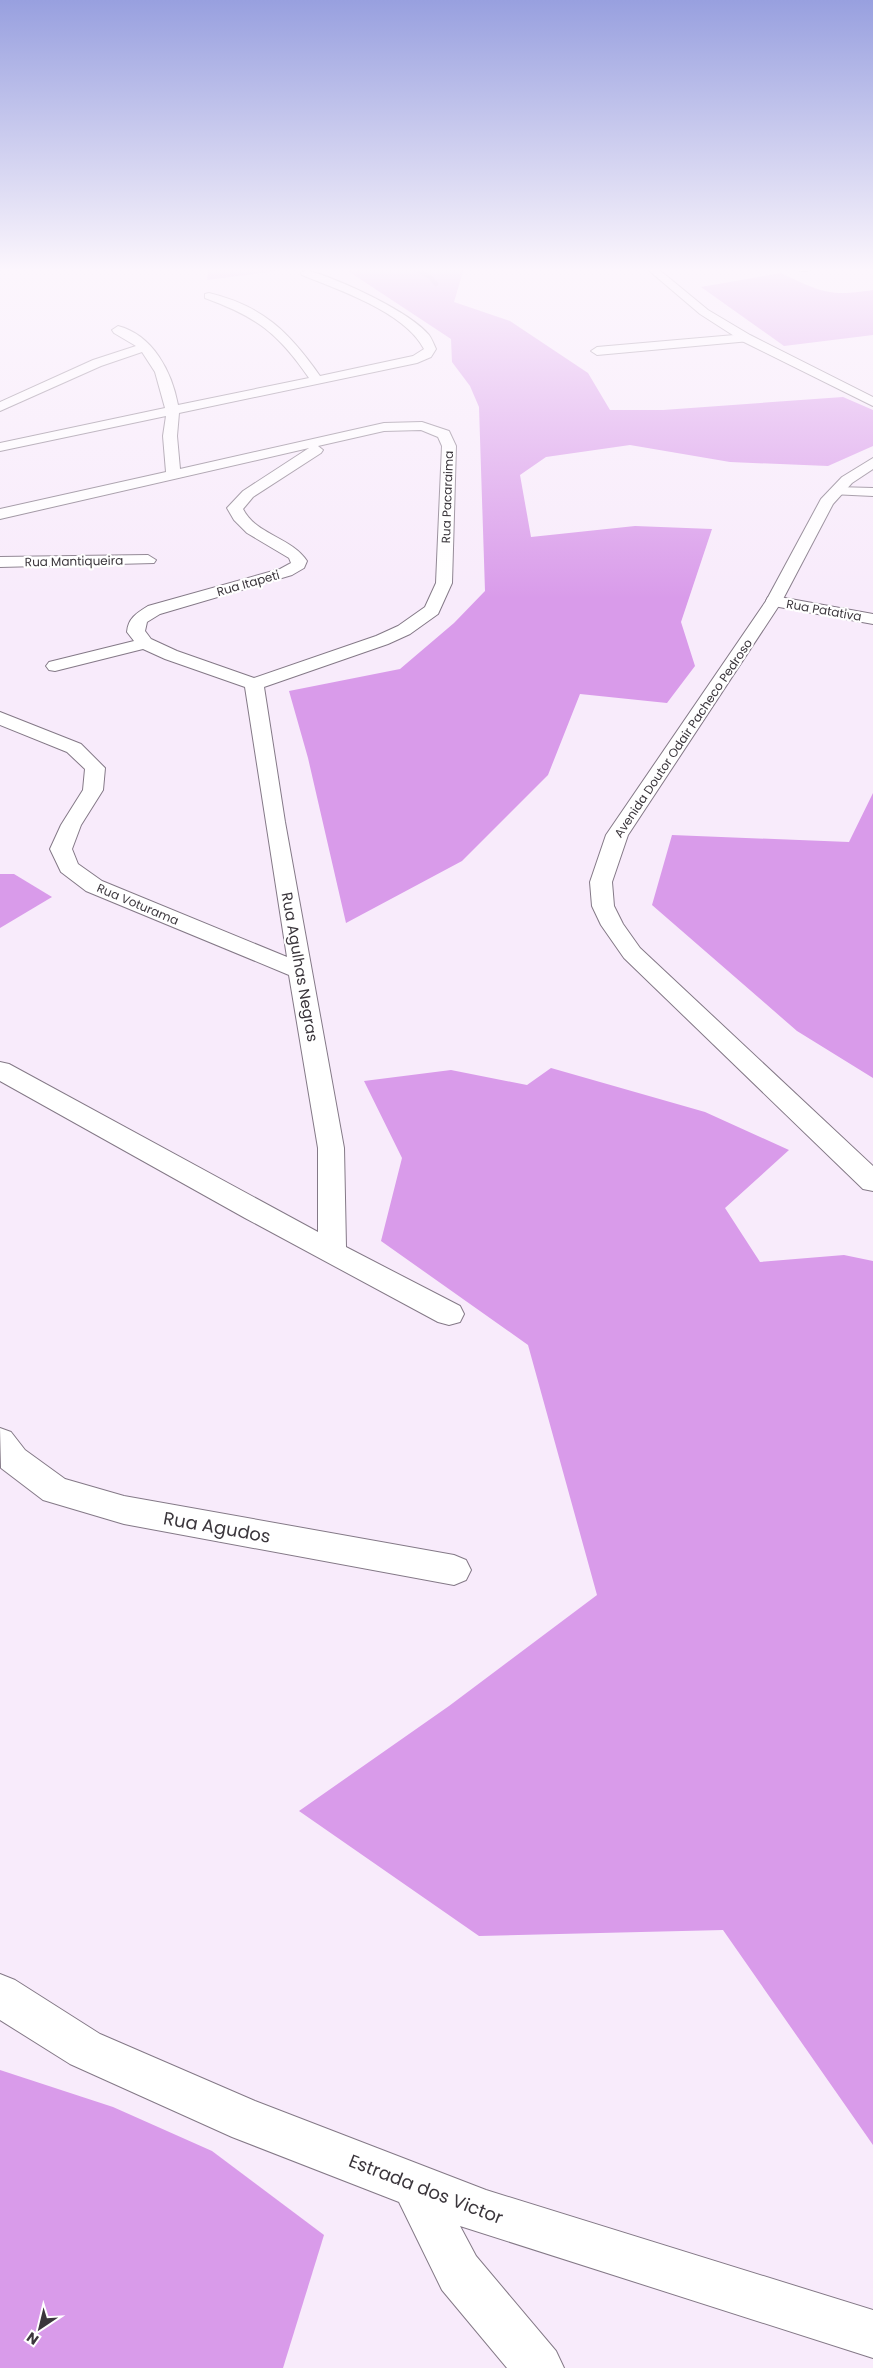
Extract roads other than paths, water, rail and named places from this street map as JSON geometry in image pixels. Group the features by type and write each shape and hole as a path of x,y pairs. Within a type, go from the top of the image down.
{"street":[{"path":"0,407 63,379"},
{"path":"164,379 173,410 170,434 173,474"},
{"path":"0,447 323,379"},
{"path":"826,379 873,402"},
{"name":"Rua Pacaraima","path":"0,514 384,427 398,425 422,426 444,434 449,446 444,583 432,610 404,630 382,640 254,684"},
{"name":"Rua Itapeti","path":"145,643 136,632 136,624 140,618 154,610 286,572 298,565 299,561 295,556 254,530 237,515 235,508 248,494 332,440"},
{"path":"238,461 265,465 283,472"},
{"name":"Avenida Doutor Odair Pacheco Pedroso","path":"873,462 836,491 826,502 774,602 617,835 601,882 603,906 612,925 632,953 873,1182"},
{"path":"836,491 873,492"},
{"name":"Rua Mantiqueira","path":"0,562 148,560"},
{"name":"Rua Patativa","path":"774,602 873,618"},
{"path":"55,666 145,643 217,672 254,684"},
{"name":"Rua Agulhas Negras","path":"254,684 275,822 331,1148 332,1252"},
{"name":"Rua Voturama","path":"0,718 74,748 95,768 93,790 71,825 61,849 69,867 94,886 302,972"},
{"path":"0,1070 332,1252 450,1314"},
{"name":"Rua Agudos","path":"0,1441 13,1459 55,1490 124,1510 454,1570"},
{"name":"Estrada dos Victor","path":"0,1995 85,2049 248,2121 415,2186 486,2213 873,2334"},
{"path":"415,2186 459,2273 539,2368"}]}
